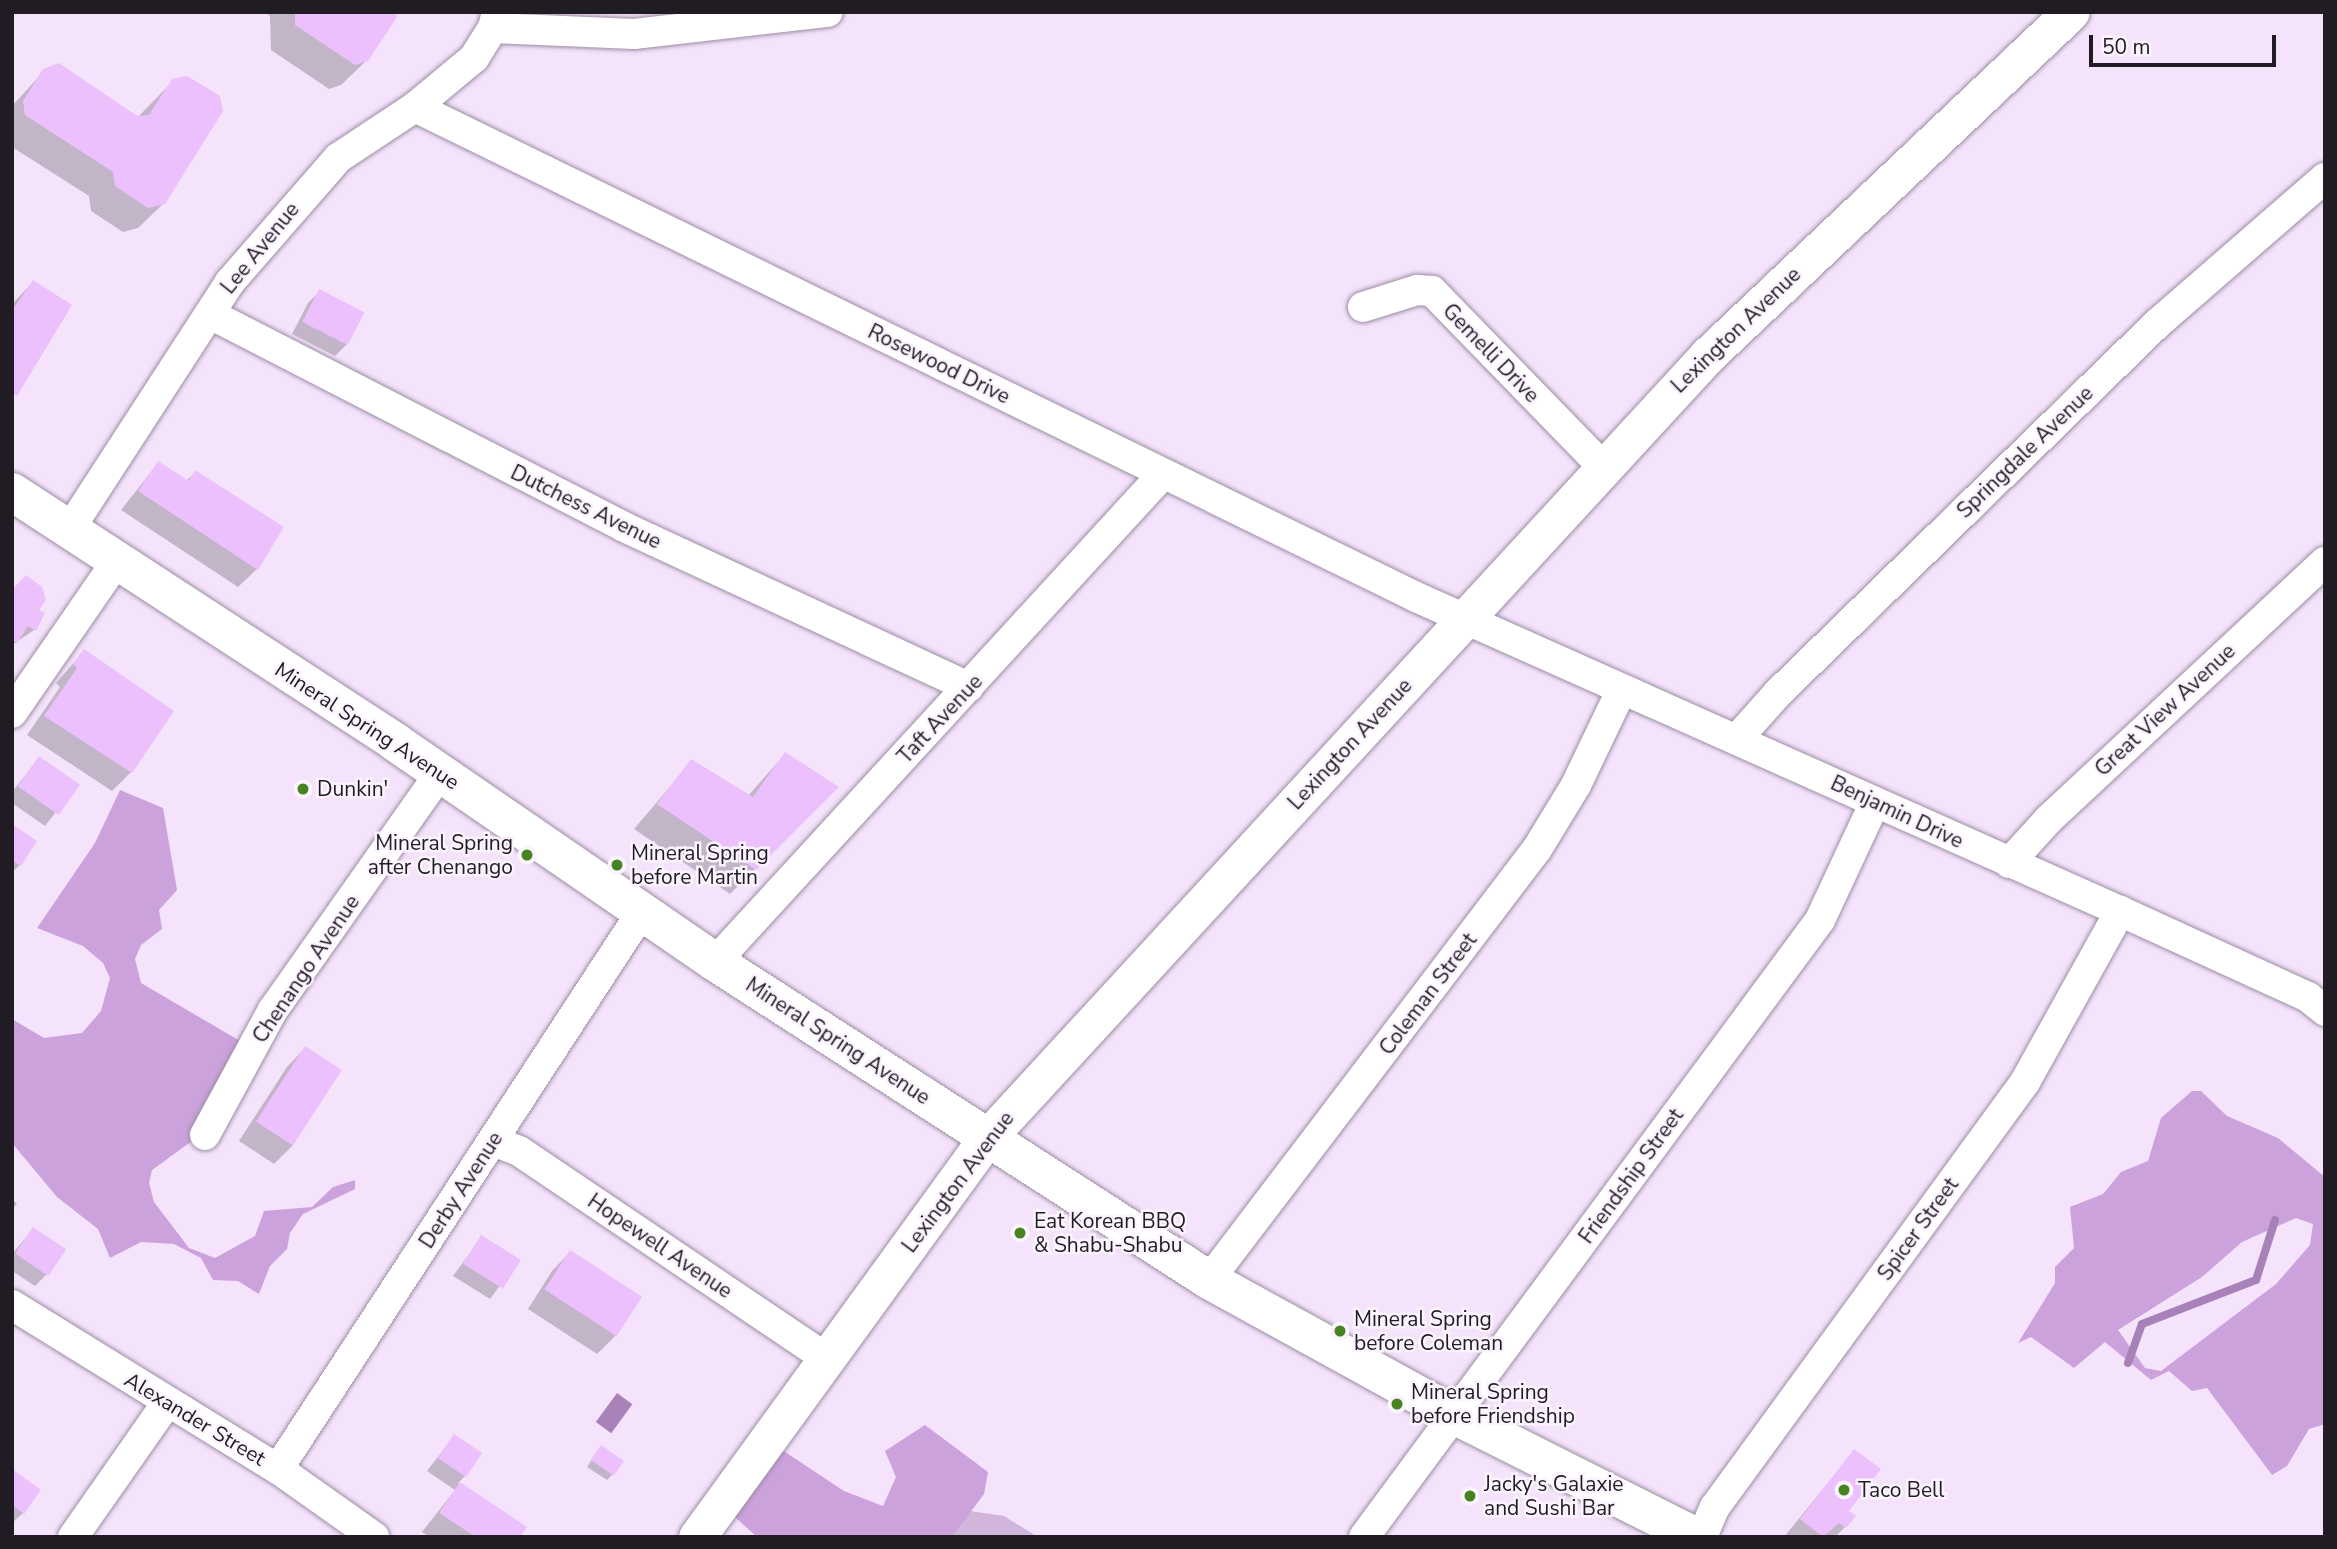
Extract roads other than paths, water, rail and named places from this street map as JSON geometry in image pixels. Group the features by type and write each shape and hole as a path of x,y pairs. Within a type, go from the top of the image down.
{"main road":[{"name":"Mineral Spring Avenue","path":"12,492 440,773 715,961 1209,1280 1456,1416 1697,1537"}],"street":[{"path":"495,20 634,34 828,12"},
{"name":"Lexington Avenue","path":"697,1537 824,1357 987,1138 1465,619 1602,466 1708,355 2071,12"},
{"name":"Lee Avenue","path":"69,530 230,282 338,158 415,107 474,58 495,20"},
{"name":"Rosewood Drive","path":"415,107 1465,619"},
{"name":"Springdale Avenue","path":"1737,738 1778,693 2158,323 2325,178"},
{"name":"Gemelli Drive","path":"1363,307 1417,290 1432,291 1602,466"},
{"name":"Dutchess Avenue","path":"209,314 624,527 969,687"},
{"name":"Taft Avenue","path":"715,961 1163,474"},
{"path":"12,713 116,562"},
{"name":"Great View Avenue","path":"2009,863 2049,819 2325,562"},
{"name":"Benjamin Drive","path":"1465,619 1621,691 1737,738 2120,911 2308,997 2325,1011"},
{"name":"Coleman Street","path":"1209,1280 1537,849 1576,785 1621,691"},
{"name":"Chenango Avenue","path":"205,1135 273,1010 440,773"},
{"name":"Friendship Street","path":"1364,1537 1820,920 1875,802"},
{"name":"Derby Avenue","path":"278,1469 643,910"},
{"name":"Spicer Street","path":"1702,1537 1716,1507 2025,1082 2120,911"},
{"name":"Hopewell Avenue","path":"493,1141 519,1151 824,1357"},
{"name":"Alexander Street","path":"12,1305 278,1469 374,1537"},
{"path":"73,1537 167,1403"}],"waterway":[{"path":"2128,1363 2142,1324 2256,1280 2275,1220"}],"place":[{"name":"Dunkin'","path":"303,789"},
{"name":"Mineral Spring after Chenango","path":"527,855"},
{"name":"Mineral Spring before Martin","path":"617,865"},
{"name":"Eat Korean BBQ & Shabu-Shabu","path":"1020,1233"},
{"name":"Mineral Spring before Coleman","path":"1340,1331"},
{"name":"Mineral Spring before Friendship","path":"1397,1404"},
{"name":"Taco Bell","path":"1844,1490"},
{"name":"Jacky's Galaxie and Sushi Bar","path":"1470,1496"}]}
